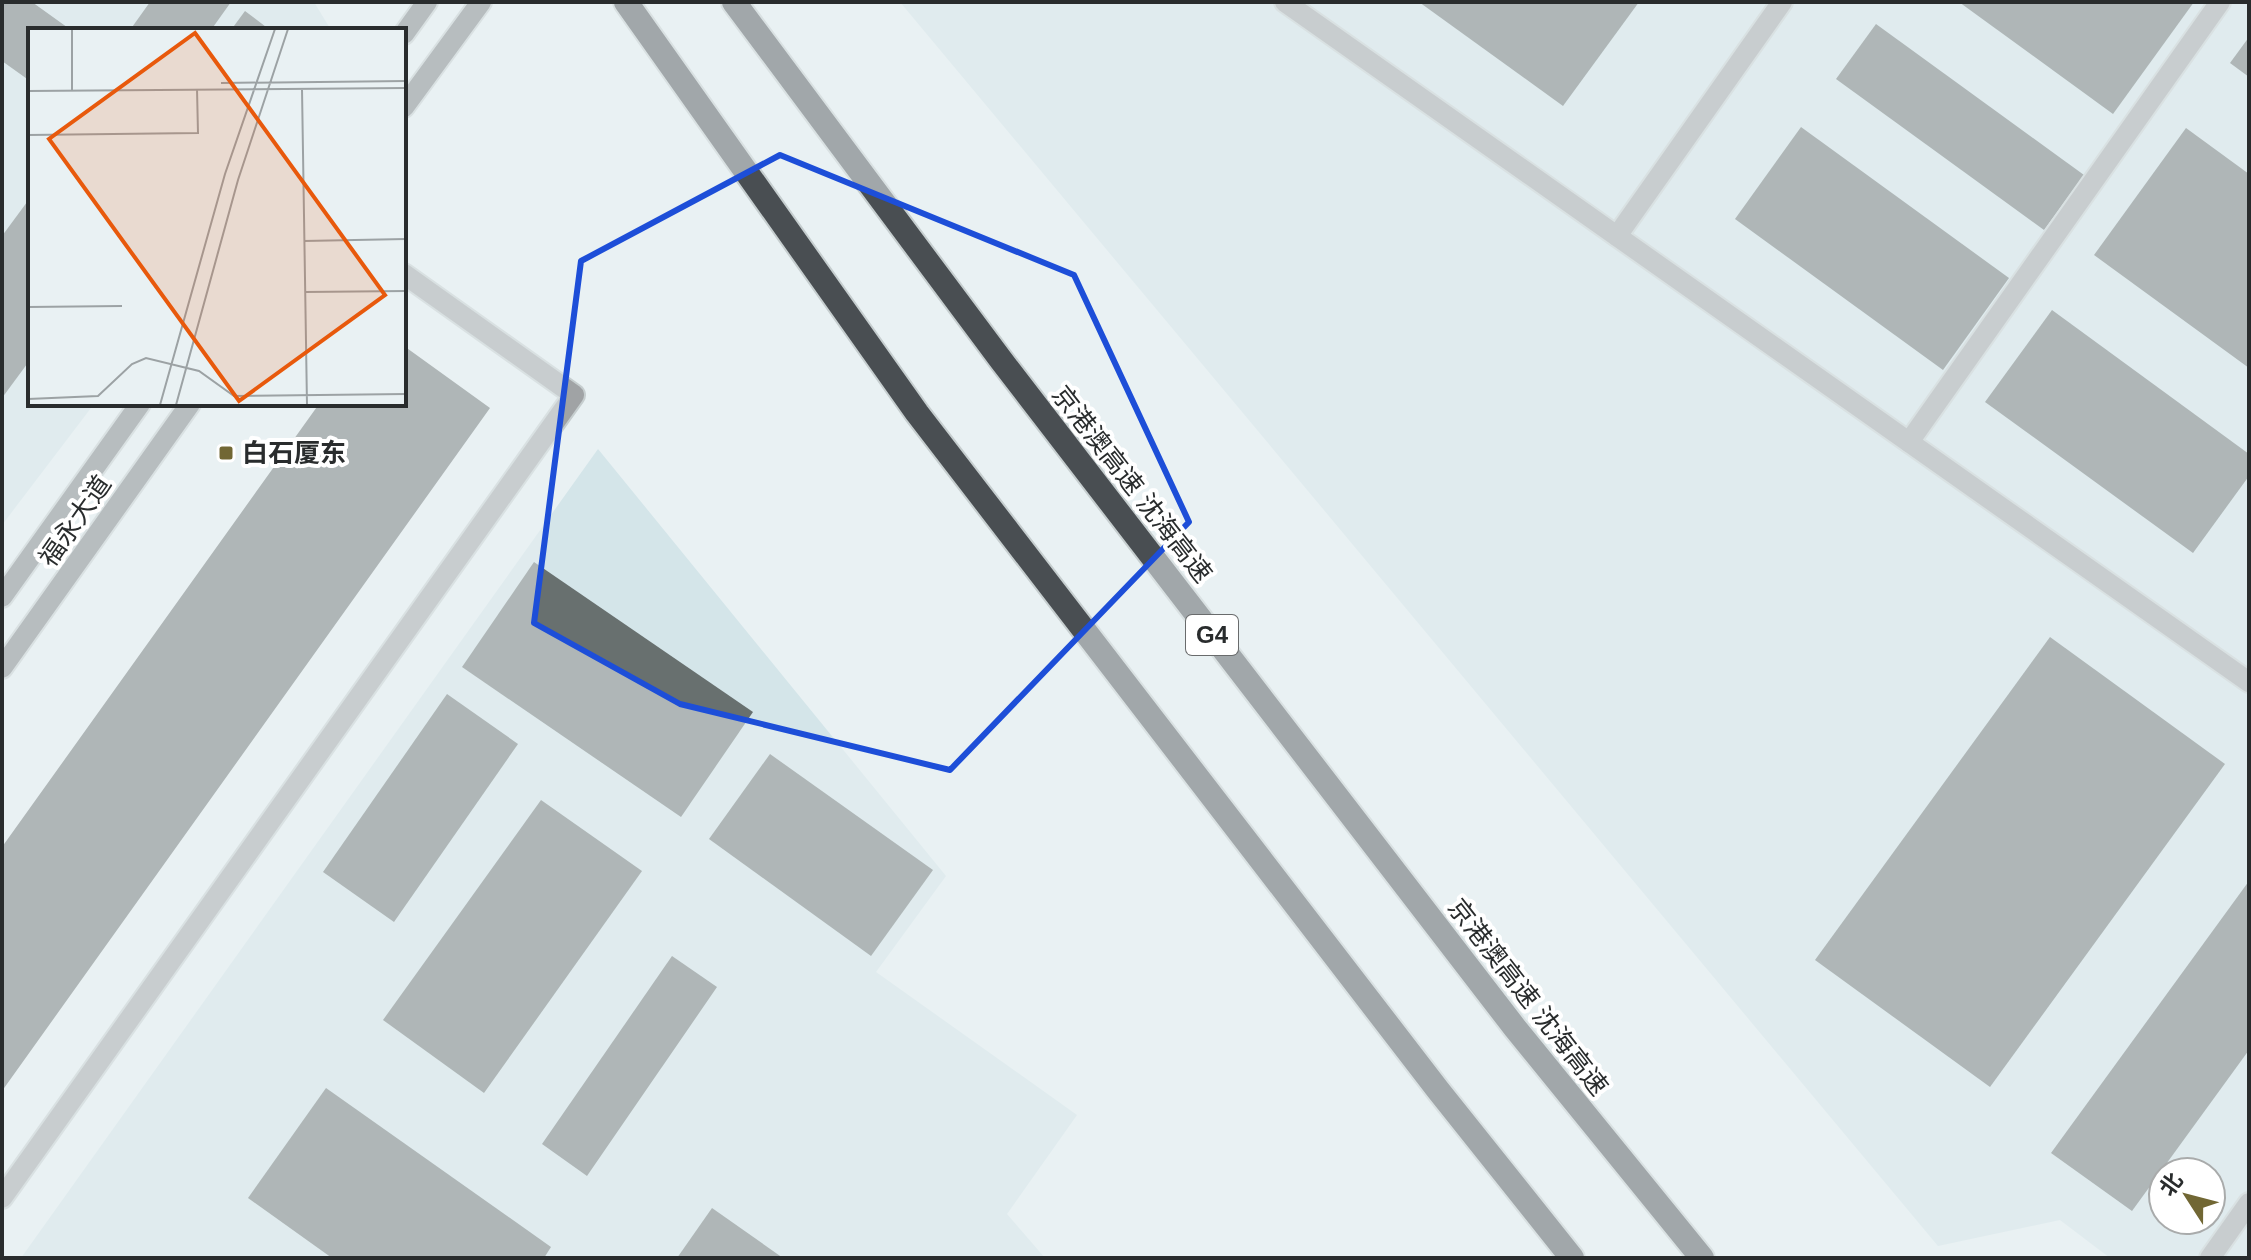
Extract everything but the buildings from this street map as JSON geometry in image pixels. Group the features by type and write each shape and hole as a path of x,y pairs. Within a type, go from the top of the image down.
{"highway":[{"path":"626,2 917,413 1438,1090 1572,1258"},
{"name":"京港澳高速 沈海高速","path":"734,2 1001,360 1505,1016 1702,1258"}],"main road":[{"path":"406,31 427,2"},
{"path":"406,104 481,2"},
{"name":"福永大道","path":"2,597 139,406"},
{"name":"福永大道","path":"2,668 189,406"}],"street":[{"path":"1285,2 2249,682"},
{"path":"1617,236 1782,2"},
{"path":"1909,442 2220,2"},
{"path":"2,1198 574,395 406,275"},
{"path":"2210,1258 2249,1203"}],"highlighted area":[{"path":"780,155 1074,275 1189,522 950,770 680,704 534,623 581,261"}],"shaded area":[{"path":"2,2 314,2 330,28 28,28 28,406 92,406 2,525"},
{"path":"900,2 2249,2 2249,1258 2110,1258 2060,1220 1938,1246"},
{"path":"598,449 946,876 876,972 1077,1115 1007,1214 1045,1258 21,1258"}],"place":[{"name":"白石厦东","path":"226,453"}]}
